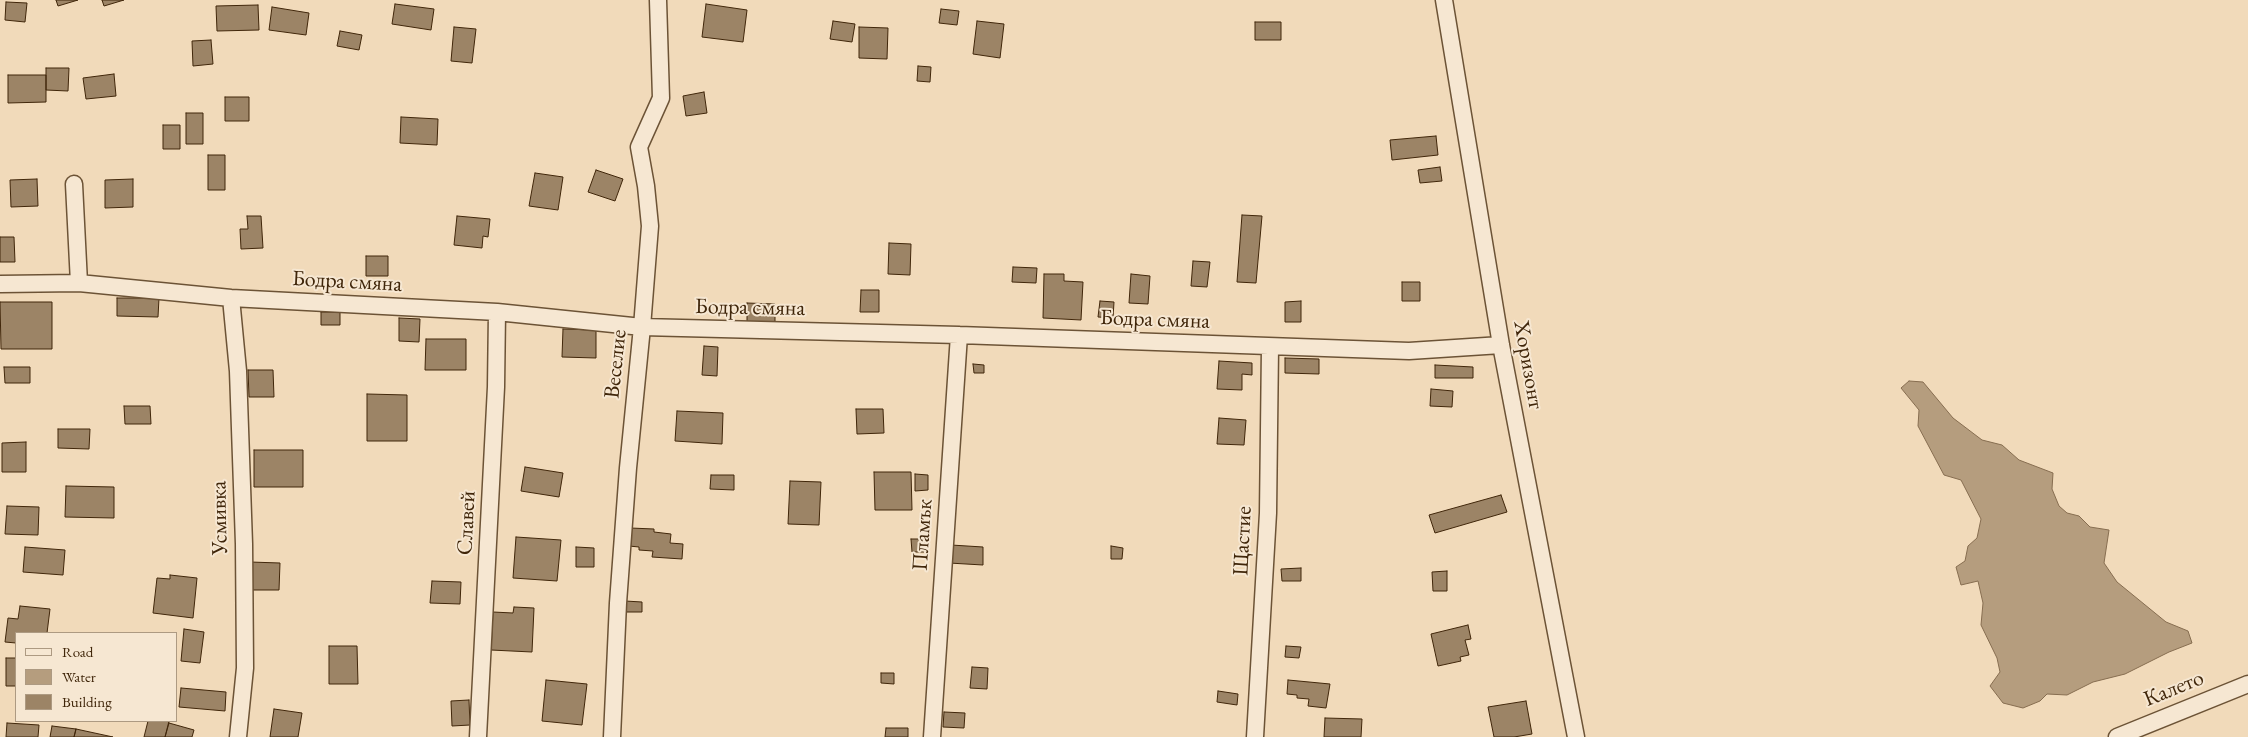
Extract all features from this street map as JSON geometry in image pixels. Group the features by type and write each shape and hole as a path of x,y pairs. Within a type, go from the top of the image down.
{"street":[{"name":"Веселие","path":"612,737 618,603 628,468 650,226 646,186 639,147 661,98 658,0"},
{"name":"Хоризонт","path":"1444,0 1501,345 1576,737"},
{"path":"74,184 79,282"},
{"name":"Бодра смяна","path":"0,284 79,282 231,298 497,312 642,328 958,335 1409,351 1501,345"},
{"name":"Усмивка","path":"231,298 238,371 244,544 245,668 238,737"},
{"name":"Славей","path":"478,737 496,387 497,312"},
{"name":"Пламък","path":"932,737 958,335"},
{"name":"Щастие","path":"1254,737 1268,513 1270,347"},
{"name":"Калето","path":"2116,737 2248,684"}],"water":[{"path":"1909,381 1923,382 1953,418 1982,440 2002,445 2019,460 2053,473 2052,489 2059,506 2067,513 2079,516 2090,527 2109,530 2104,563 2117,582 2166,622 2188,631 2192,643 2125,674 2093,682 2067,695 2047,694 2040,701 2023,708 2003,703 1990,686 2000,672 1997,658 1981,625 1983,603 1978,581 1961,585 1956,567 1965,561 1968,546 1977,538 1981,519 1961,480 1944,475 1918,426 1919,410 1901,388"}],"building":[{"path":"56,0 78,0 58,6"},
{"path":"102,0 124,0 104,6"},
{"path":"6,2 27,3 25,22 5,20"},
{"path":"395,4 434,9 431,30 392,24"},
{"path":"706,4 747,10 743,42 702,37"},
{"path":"258,5 259,30 217,31 216,6"},
{"path":"272,7 309,13 306,35 269,30"},
{"path":"941,9 959,11 957,25 939,23"},
{"path":"833,21 855,24 852,42 830,39"},
{"path":"977,21 1004,24 1000,58 973,54"},
{"path":"1255,22 1281,22 1281,40 1255,40"},
{"path":"454,27 476,29 472,63 451,61"},
{"path":"859,27 888,28 887,59 859,58"},
{"path":"340,31 362,35 359,50 337,46"},
{"path":"211,40 213,64 193,66 192,41"},
{"path":"918,66 931,67 930,82 917,81"},
{"path":"46,68 69,68 68,91 46,90"},
{"path":"114,74 116,96 86,99 83,78"},
{"path":"8,75 46,75 46,102 8,103"},
{"path":"704,92 707,113 686,116 683,96"},
{"path":"225,97 249,97 249,121 225,121"},
{"path":"186,113 203,113 203,144 186,144"},
{"path":"401,117 438,119 437,145 400,143"},
{"path":"163,125 180,125 180,149 163,149"},
{"path":"1436,136 1438,155 1392,160 1390,140"},
{"path":"208,155 225,155 225,190 208,190"},
{"path":"1440,167 1442,181 1420,183 1418,170"},
{"path":"596,170 623,179 615,201 588,192"},
{"path":"535,173 563,177 558,210 529,206"},
{"path":"37,179 38,206 11,207 10,180"},
{"path":"133,179 133,207 105,208 105,180"},
{"path":"1242,215 1262,216 1256,283 1237,282"},
{"path":"247,216 261,216 263,248 241,249 240,229 248,229"},
{"path":"457,216 490,219 488,237 483,236 482,248 454,245"},
{"path":"0,237 14,237 15,262 0,262"},
{"path":"889,243 911,244 910,275 888,274"},
{"path":"366,256 388,256 388,276 366,276"},
{"path":"1193,261 1210,262 1207,287 1191,286"},
{"path":"1013,267 1037,268 1036,283 1012,282"},
{"path":"1044,274 1064,274 1064,281 1083,282 1081,320 1043,318"},
{"path":"1131,274 1150,276 1148,304 1129,303"},
{"path":"1402,282 1420,282 1420,301 1402,301"},
{"path":"861,290 879,290 879,312 860,312"},
{"path":"117,298 159,298 158,317 117,316"},
{"path":"1100,301 1114,302 1113,318 1098,317"},
{"path":"1301,301 1301,322 1285,322 1285,302"},
{"path":"0,302 52,302 52,349 1,349"},
{"path":"747,303 775,304 775,322 747,322"},
{"path":"321,312 340,312 340,325 321,325"},
{"path":"399,318 420,319 419,342 399,341"},
{"path":"563,329 596,330 596,358 562,357"},
{"path":"426,339 466,339 466,370 425,370"},
{"path":"704,346 718,347 717,376 702,375"},
{"path":"1285,358 1319,359 1319,374 1285,373"},
{"path":"1219,361 1252,363 1252,375 1242,374 1242,390 1217,389"},
{"path":"973,364 984,365 984,373 974,373"},
{"path":"1435,365 1473,367 1473,378 1435,378"},
{"path":"4,367 30,367 30,383 5,383"},
{"path":"248,370 273,370 274,397 249,397"},
{"path":"1431,389 1453,391 1452,407 1430,406"},
{"path":"367,394 407,395 407,441 367,441"},
{"path":"124,406 150,406 151,424 125,424"},
{"path":"856,409 883,409 884,433 857,434"},
{"path":"677,411 723,413 722,444 675,441"},
{"path":"1219,418 1246,420 1244,445 1217,444"},
{"path":"58,429 90,429 89,449 58,448"},
{"path":"26,442 26,472 2,472 2,443"},
{"path":"254,450 303,450 303,487 254,487"},
{"path":"525,467 563,473 559,497 521,491"},
{"path":"874,472 911,472 912,510 875,510"},
{"path":"915,474 928,475 928,490 915,491"},
{"path":"711,475 734,475 734,490 710,489"},
{"path":"790,481 821,482 819,525 788,524"},
{"path":"66,486 114,487 114,518 65,517"},
{"path":"1501,495 1507,512 1435,533 1429,515"},
{"path":"7,506 39,507 38,535 5,534"},
{"path":"630,528 654,529 654,532 671,534 670,543 683,544 682,559 652,557 653,551 639,550 639,547 629,546"},
{"path":"516,537 561,540 557,581 513,578"},
{"path":"911,539 924,539 924,552 912,552"},
{"path":"951,545 983,547 983,565 949,563"},
{"path":"1111,546 1123,548 1122,559 1111,559"},
{"path":"25,547 65,550 63,575 23,572"},
{"path":"576,547 594,548 594,567 576,567"},
{"path":"250,562 280,563 279,590 249,590"},
{"path":"1301,568 1301,581 1282,581 1281,569"},
{"path":"1447,571 1447,591 1433,591 1432,572"},
{"path":"170,575 197,578 193,618 153,613 157,578 170,579"},
{"path":"432,581 461,582 460,604 430,603"},
{"path":"625,601 642,602 642,612 625,612"},
{"path":"20,606 50,609 47,632 15,632 15,643 5,642 8,618 18,619"},
{"path":"514,607 534,608 532,652 491,650 493,612 513,613"},
{"path":"1468,625 1471,639 1465,640 1469,655 1460,657 1461,661 1438,666 1431,634"},
{"path":"184,629 204,632 200,663 181,661"},
{"path":"329,646 357,646 358,684 329,684"},
{"path":"1286,646 1301,647 1299,658 1285,657"},
{"path":"6,658 15,658 15,686 6,686"},
{"path":"972,667 988,668 987,689 970,688"},
{"path":"881,673 894,673 894,684 881,683"},
{"path":"546,680 587,684 582,725 542,721"},
{"path":"1288,680 1330,684 1326,708 1308,706 1309,699 1297,698 1297,695 1287,694"},
{"path":"181,688 226,692 225,711 179,707"},
{"path":"1218,691 1238,694 1237,705 1217,702"},
{"path":"469,700 470,725 452,726 451,701"},
{"path":"1526,701 1532,734 1514,737 1494,737 1488,707"},
{"path":"274,709 302,713 298,737 270,737"},
{"path":"944,712 965,713 964,728 943,727"},
{"path":"1325,718 1362,719 1361,737 1324,737"},
{"path":"148,722 169,722 165,737 144,737"},
{"path":"7,723 39,725 38,737 6,737"},
{"path":"169,723 194,730 192,737 165,737"},
{"path":"52,726 76,729 74,737 50,737"},
{"path":"886,728 908,728 908,737 885,737"},
{"path":"76,729 113,737 74,737"}]}
